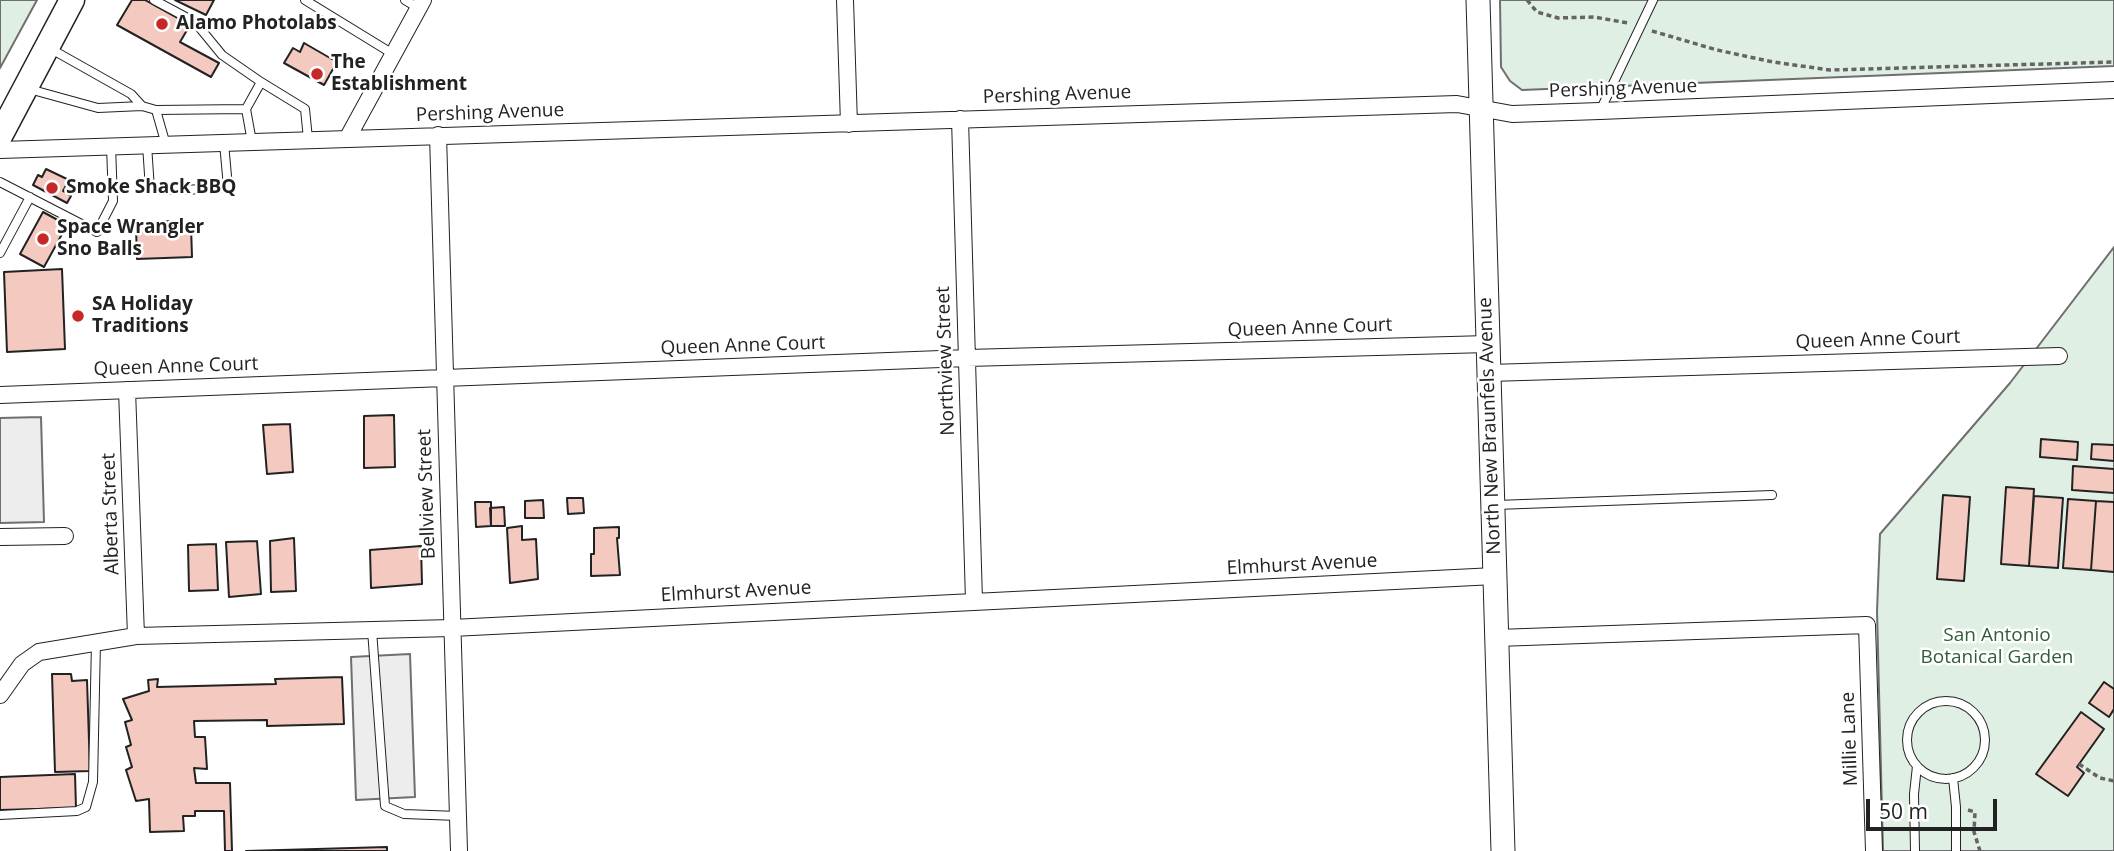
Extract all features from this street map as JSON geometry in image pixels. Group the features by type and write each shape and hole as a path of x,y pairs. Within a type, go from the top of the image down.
{"main road":[{"path":"0,136 72,0"}],"street":[{"path":"845,0 849,124"},
{"name":"North New Braunfels Avenue","path":"1478,0 1503,851"},
{"path":"346,139 393,54 415,3"},
{"name":"Pershing Avenue","path":"0,150 1457,104 1512,114 2114,90"},
{"name":"Northview Street","path":"960,120 974,601"},
{"name":"Bellview Street","path":"438,135 459,851"},
{"name":"Queen Anne Court","path":"0,395 967,358 1488,344"},
{"name":"Queen Anne Court","path":"1489,373 2059,356"},
{"name":"Alberta Street","path":"127,390 136,636"},
{"path":"0,537 65,536"},
{"name":"Elmhurst Avenue","path":"0,695 22,664 39,652 136,636 453,628 1495,576"},
{"name":"Millie Lane","path":"1497,638 1867,625 1874,851"}],"lane":[{"path":"154,0 195,22 222,55 305,109 308,139"},
{"path":"305,0 393,54"},
{"path":"1600,111 1653,0"},
{"path":"47,47 131,94 142,106"},
{"path":"252,142 246,109 261,82"},
{"path":"27,88 98,108 142,106 156,110 246,109"},
{"path":"156,110 166,145"},
{"path":"147,145 150,189 186,190 228,187 224,142"},
{"path":"0,182 97,232 113,201 111,146"},
{"path":"0,253 4,237 30,197"},
{"path":"1493,505 1772,495"},
{"path":"372,630 385,806 404,814 458,816"},
{"path":"0,815 77,811 86,807 93,782 96,642"},
{"path":"1946,701 1958,703 1978,718 1984,730 1982,755 1975,766 1965,774 1953,779 1940,779 1917,766 1910,755 1908,730 1922,709 1946,701"},
{"path":"1915,851 1914,794 1917,766"},
{"path":"1953,779 1956,851"}],"path":[{"path":"1527,0 1537,12 1558,18 1594,17 1623,21 1717,50 1830,70 2114,61"},
{"path":"2079,764 2100,778 2114,781"},
{"path":"1956,807 1976,812 1974,832 1980,851"}],"green space":[{"path":"0,0 37,0 0,68"},
{"path":"1500,0 2114,0 2114,66 1522,90 1510,81 1501,67"},
{"name":"San Antonio Botanical Garden","path":"2114,247 2114,851 1883,851 1877,611 1880,534 2010,383"}],"shaded area":[{"path":"41,417 44,522 0,523 0,418"},
{"path":"410,654 415,797 356,800 351,657"}],"building":[{"path":"132,0 145,0 190,25 180,42 219,63 211,77 117,25"},
{"path":"175,0 214,0 206,15"},
{"name":"The Establishment","path":"304,43 337,62 324,85 284,63 293,48 300,52"},
{"name":"Smoke Shack BBQ","path":"46,169 69,180 63,191 71,196 67,203 33,185 38,175 42,177"},
{"name":"Space Wrangler Sno Balls","path":"43,212 67,225 44,267 20,254"},
{"path":"172,221 173,227 191,226 192,257 137,259 136,228 140,228 140,223"},
{"path":"62,269 65,349 7,352 4,272"},
{"path":"394,415 395,467 364,468 364,416"},
{"path":"290,424 293,472 267,474 263,425"},
{"path":"2041,439 2078,442 2077,460 2040,457"},
{"path":"2092,444 2114,445 2114,461 2091,459"},
{"path":"2073,466 2114,469 2114,493 2072,490"},
{"path":"2006,487 2034,489 2029,566 2001,564"},
{"path":"1943,495 1970,497 1964,581 1937,579"},
{"path":"2034,496 2063,498 2058,568 2029,566"},
{"path":"567,498 583,498 584,513 568,514"},
{"path":"2068,499 2096,501 2091,570 2063,568"},
{"path":"543,500 544,518 525,518 525,501"},
{"path":"2096,501 2114,502 2114,572 2091,570"},
{"path":"475,502 491,502 491,526 476,527"},
{"path":"504,507 505,526 491,526 490,508"},
{"path":"522,526 522,540 536,539 538,579 510,583 507,528"},
{"path":"619,527 617,538 620,575 591,576 594,528"},
{"path":"294,538 296,591 271,592 270,541"},
{"path":"257,541 261,594 229,597 226,542"},
{"path":"216,544 218,590 189,591 188,545"},
{"path":"421,546 422,584 371,588 370,550"},
{"path":"52,674 71,674 72,681 87,680 90,771 55,772"},
{"path":"342,677 344,724 267,726 267,720 194,721 195,737 205,737 207,769 194,768 196,783 230,783 232,851 225,851 224,811 195,811 195,816 183,816 184,831 150,832 149,799 136,801 126,770 132,767 126,747 131,745 125,722 132,720 123,699 149,691 148,680 158,679 157,687 276,684 275,679"},
{"path":"2104,682 2114,689 2114,709 2109,717 2089,703"},
{"path":"2081,712 2104,729 2077,767 2084,773 2068,796 2036,774"},
{"path":"75,774 76,808 0,810 0,777"},
{"path":"387,847 387,851 246,851"}],"place":[{"name":"Alamo Photolabs","path":"162,24"},
{"name":"The Establishment","path":"317,74"},
{"name":"Smoke Shack BBQ","path":"52,188"},
{"name":"Space Wrangler Sno Balls","path":"43,239"},
{"name":"SA Holiday Traditions","path":"78,316"}]}
